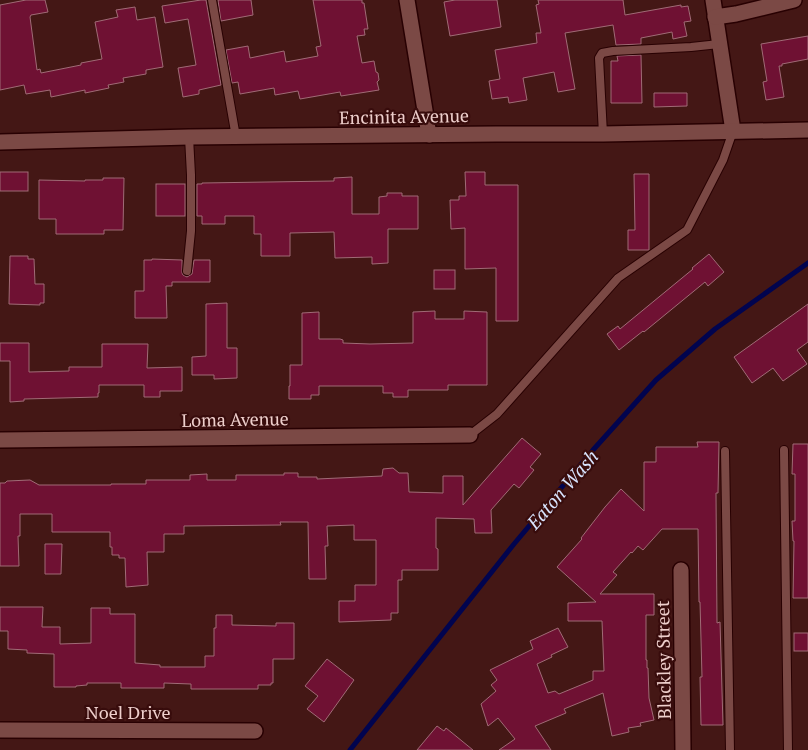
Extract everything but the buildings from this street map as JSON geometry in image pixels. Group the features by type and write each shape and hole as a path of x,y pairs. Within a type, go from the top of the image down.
{"street":[{"path":"407,0 429,135"},
{"path":"712,0 733,131"},
{"path":"716,17 794,0"},
{"name":"Encinita Avenue","path":"0,142 189,137 604,134 808,130"},
{"name":"Loma Avenue","path":"0,440 470,435"},
{"name":"Blackley Street","path":"681,570 683,750"},
{"name":"Noel Drive","path":"0,730 255,731"}],"lane":[{"path":"212,0 236,137"},
{"path":"604,134 599,58 602,53 719,44"},
{"path":"470,435 498,414 618,278 687,230 723,160 733,131"},
{"path":"187,271 192,230 189,137"},
{"path":"784,450 788,750"},
{"path":"725,451 730,750"}],"waterway":[{"name":"Eaton Wash","path":"350,750 514,544 593,450 656,380 715,329 808,263"}]}
